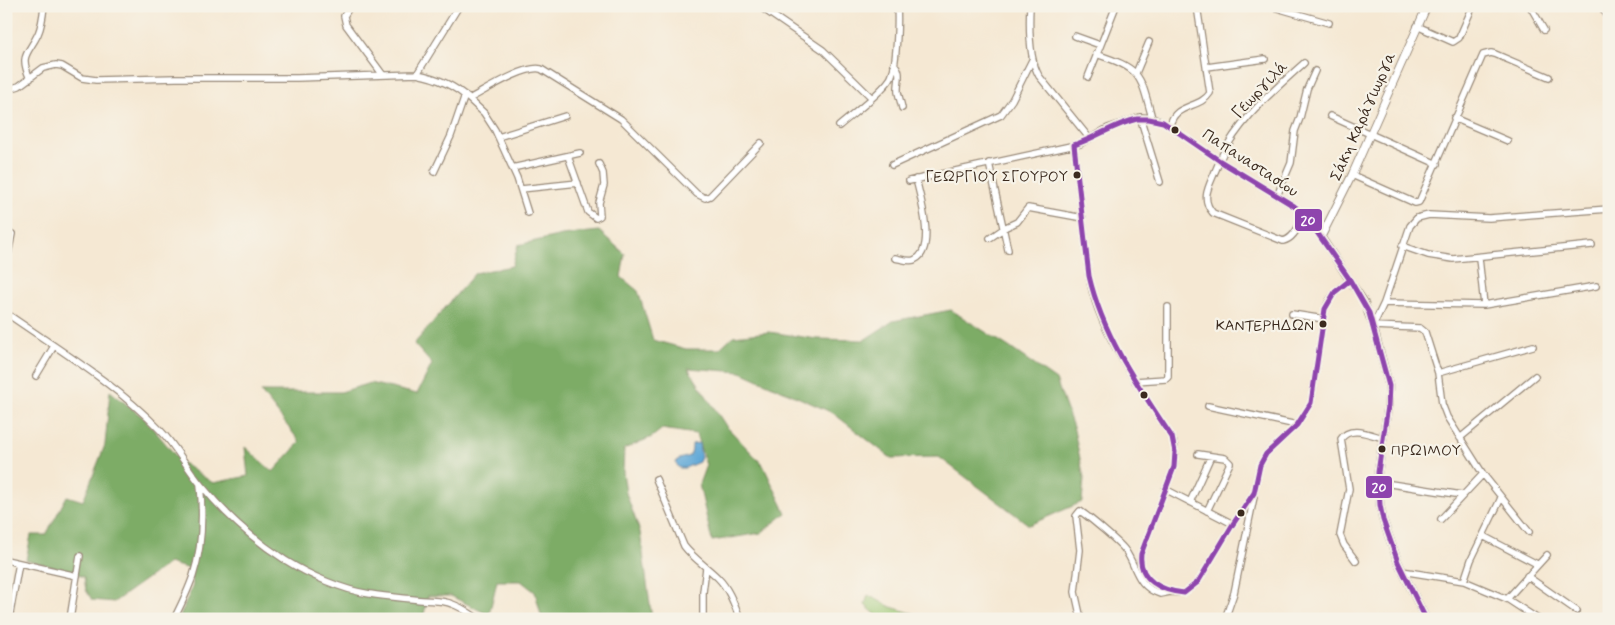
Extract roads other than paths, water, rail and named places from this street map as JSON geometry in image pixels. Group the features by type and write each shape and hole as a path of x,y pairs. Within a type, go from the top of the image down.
{"street":[{"path":"30,79 24,65 24,60 38,35 44,6"},
{"path":"350,6 344,16 346,25 383,75"},
{"path":"418,74 459,6"},
{"path":"759,6 823,50 872,98"},
{"path":"839,126 872,98 891,77 898,21 897,6"},
{"path":"1030,6 1032,60 1039,76 1090,139"},
{"path":"1088,77 1116,6"},
{"path":"1170,126 1173,116 1186,107 1206,99 1210,90 1197,6"},
{"path":"1270,6 1329,23"},
{"name":"Σάκη Καράγιωργα","path":"1321,237 1352,175 1427,6"},
{"path":"1417,26 1453,42 1458,38 1473,6"},
{"path":"1530,6 1544,30"},
{"path":"1601,6 1609,18"},
{"path":"1075,36 1100,45"},
{"path":"1136,74 1150,42"},
{"path":"1352,175 1415,203 1419,202 1437,164 1479,60 1487,53 1495,54 1549,77"},
{"path":"1096,54 1121,62 1136,74 1144,91 1152,118"},
{"path":"1207,67 1265,59"},
{"path":"892,165 1001,115 1012,100 1032,60"},
{"name":"Γεωργιλά","path":"1304,63 1250,114 1226,146 1207,188 1206,196 1208,208 1213,213 1283,241 1288,240 1292,236 1305,215"},
{"path":"894,64 899,73 898,92 902,108"},
{"path":"6,90 30,79 43,68 56,65 62,66 82,78 96,80 297,78 418,74 443,81 467,97 484,113 498,137 521,188 528,213"},
{"path":"434,172 467,97 531,68 541,69 621,118 697,194 705,198 710,196 761,143"},
{"path":"1277,196 1291,163 1295,131 1307,89 1315,71"},
{"path":"498,137 565,116"},
{"path":"1330,116 1437,164"},
{"path":"1140,117 1160,182"},
{"name":"Παπαναστασίου","path":"909,180 1074,146 1108,128 1140,117 1152,118 1170,126 1220,161 1294,206 1305,215 1364,302 1373,326 1389,386 1378,482 1380,505 1383,520 1402,571 1426,619"},
{"path":"1454,118 1508,141"},
{"path":"1074,146 1093,298 1113,340 1136,381 1172,436 1174,444 1176,455 1174,466 1140,554 1140,562 1145,576 1151,582 1170,592"},
{"path":"512,168 580,153"},
{"path":"568,156 588,212 596,218 601,213 599,203 604,185 603,173 599,164"},
{"path":"989,163 1008,250"},
{"path":"895,258 909,261 916,259 923,252 925,246 924,213 916,179"},
{"path":"521,188 578,183"},
{"path":"990,238 1017,222 1028,208 1083,218"},
{"path":"1529,532 1483,474 1444,411 1438,372 1427,336 1423,330 1417,328 1373,326 1384,303 1410,226 1417,218 1422,216 1511,218 1542,213 1609,209"},
{"path":"6,265 12,234"},
{"path":"1402,246 1436,257 1453,259 1479,258 1592,245"},
{"path":"1479,258 1484,305"},
{"path":"1225,619 1234,593 1260,465 1273,446 1297,425 1311,403 1325,309 1329,298 1336,290 1350,280"},
{"path":"1384,303 1484,305 1596,286"},
{"path":"1136,381 1168,377 1168,307"},
{"path":"6,313 109,385 145,415 162,431 180,453 200,484 222,507 270,550 308,573 351,590 367,594 451,603 479,619"},
{"path":"1292,314 1324,319"},
{"path":"36,376 54,346"},
{"path":"1438,372 1533,346"},
{"path":"1460,438 1535,376"},
{"path":"1208,406 1297,425"},
{"path":"1356,561 1344,545 1340,534 1349,488 1341,438 1346,433 1353,431 1384,438"},
{"path":"1198,454 1225,458 1230,463 1207,511"},
{"path":"1190,502 1211,456"},
{"path":"1441,520 1483,474"},
{"path":"656,479 681,541 691,555 717,576 725,586 740,619"},
{"path":"1378,482 1462,495"},
{"path":"174,619 186,593 196,562 202,514 200,484"},
{"path":"1165,489 1233,524"},
{"path":"1082,619 1075,592 1080,550 1076,516 1080,512 1124,549 1142,584 1160,594 1170,592 1184,593 1198,582 1254,493"},
{"path":"1464,581 1501,498"},
{"path":"1483,536 1537,564"},
{"path":"1507,599 1546,555"},
{"path":"70,619 80,556"},
{"path":"6,560 77,576"},
{"path":"8,619 19,563"},
{"path":"703,619 702,592 706,568"},
{"path":"1402,571 1464,581 1507,599 1538,619"},
{"path":"1527,576 1576,611"}],"water":[{"path":"699,443 701,457 699,462 685,468 679,468 676,463 677,460 689,456 692,444"}],"place":[{"name":"ΓΕΩΡΓΙΟΥ ΣΓΟΥΡΟΥ","path":"1077,175"},
{"name":"ΚΑΝΤΕΡΗΔΩΝ","path":"1323,324"},
{"name":"ΠΡΩΙΜΟΥ","path":"1382,449"}]}
